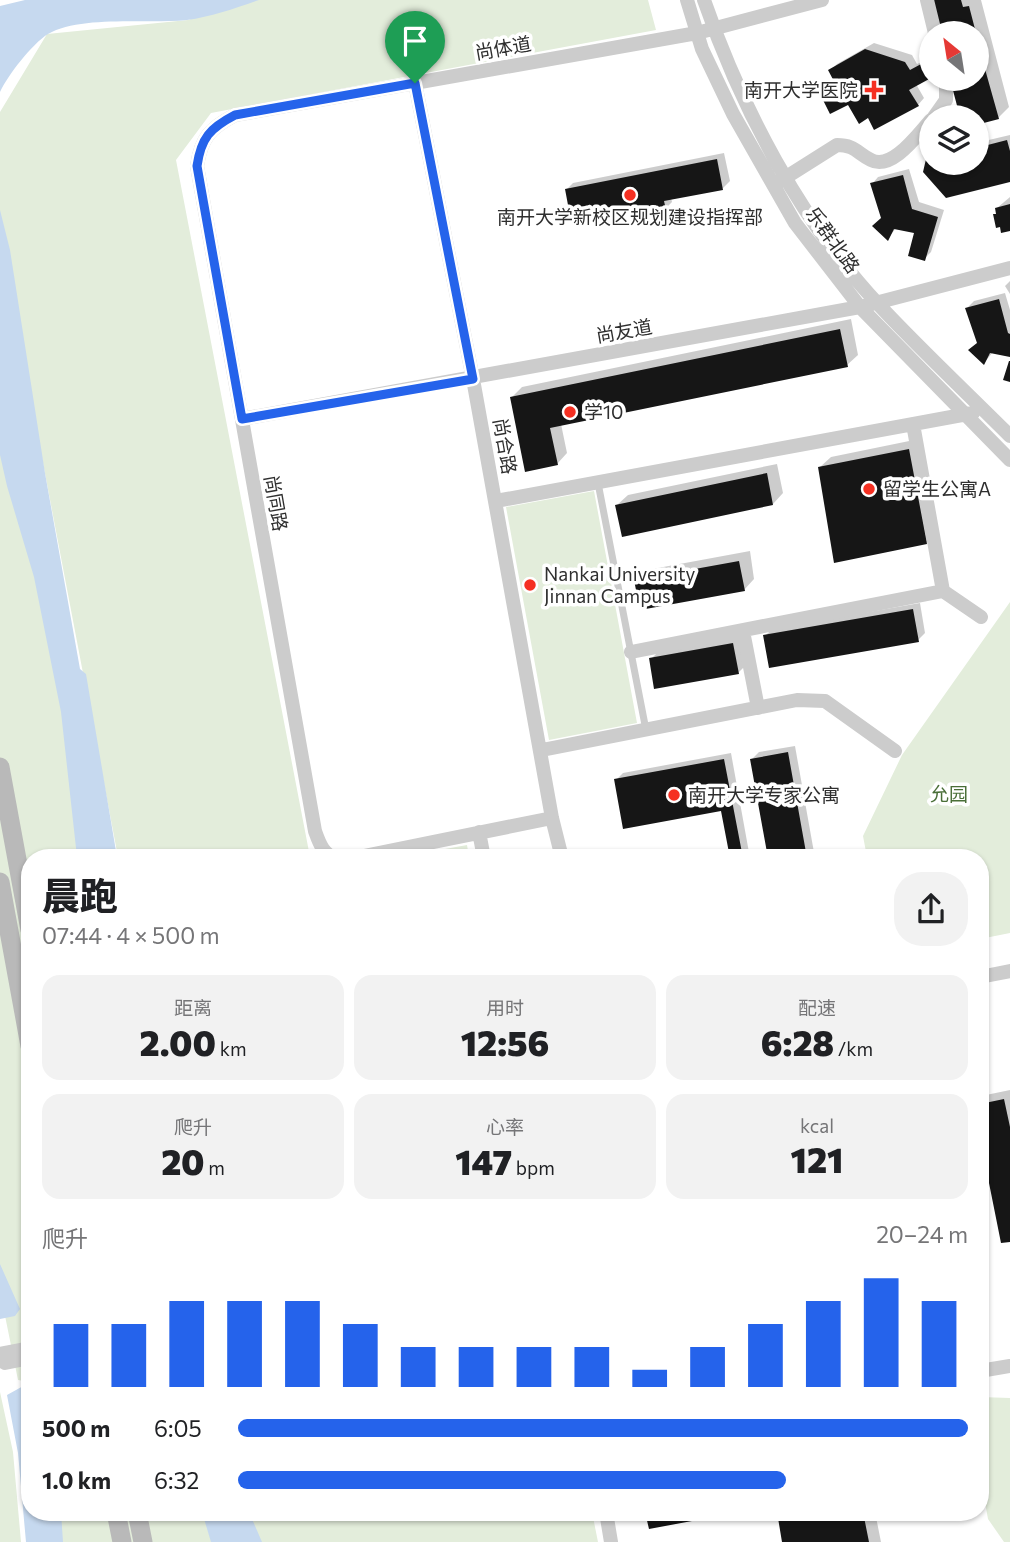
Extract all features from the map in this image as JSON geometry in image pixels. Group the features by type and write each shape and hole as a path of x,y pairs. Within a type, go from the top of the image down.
{"main road":[{"path":"0,767 21,881"},
{"path":"0,882 21,997"},
{"path":"118,1521 122,1542"},
{"path":"139,1521 143,1542"}],"street":[{"name":"乐群北路","path":"687,0 697,33 733,114 795,223 860,307 1010,460"},
{"name":"乐群北路","path":"704,0 736,82 817,229 876,303 1010,436"},
{"name":"尚体道","path":"200,146 219,123 235,115 697,33 822,0"},
{"path":"927,0 932,21"},
{"name":"尚合路","path":"415,83 560,849"},
{"path":"772,185 837,145 848,145 873,162 883,163 901,153 919,133"},
{"name":"尚同路","path":"200,146 197,166 315,831 323,849"},
{"name":"尚友道","path":"242,419 860,307 1010,268"},
{"path":"496,501 985,411"},
{"path":"913,424 943,591 981,617"},
{"path":"631,652 943,591"},
{"path":"743,631 758,708"},
{"path":"542,750 797,700 825,701 895,751"},
{"path":"397,849 552,818"},
{"path":"479,832 482,849"},
{"path":"989,975 1010,971"},
{"path":"0,1354 21,1350"},
{"path":"0,1364 21,1360"},
{"path":"989,1370 1010,1366"},
{"path":"608,1521 611,1542"}],"lane":[{"path":"597,482 646,730"}],"green space":[{"path":"247,0 648,0 656,30 211,113 176,160 308,849 116,849 0,237 0,112 47,34 188,20"},
{"path":"0,331 95,849 21,849 21,1380 18,1380 0,1291"},
{"path":"594,491 637,723 549,740 506,507"},
{"name":"允园","path":"1010,602 1010,933 989,937 989,849 865,849 863,836 902,755"},
{"path":"467,845 468,849 445,849"},
{"path":"0,1392 13,1452 21,1542 0,1542"},
{"path":"989,1397 1010,1398 1010,1542 1004,1542 989,1520"},
{"path":"52,1521 216,1521 222,1542 55,1542"},
{"path":"239,1521 594,1521 598,1542 243,1542"}],"water":[{"path":"25,0 259,0 187,20 96,22 62,28 48,34 28,52 0,92 0,6"},
{"path":"0,210 10,250 45,473 80,669 86,674 116,849 76,849 61,712 34,577 0,455"},
{"path":"0,1264 20,1309 15,1316 0,1319"},
{"path":"21,1387 21,1486 18,1453 7,1395"},
{"path":"24,1521 62,1521 63,1542 26,1542"},
{"path":"205,1521 253,1521 262,1542 211,1542"}],"building":[{"path":"930,0 961,0 963,7 969,6 973,21 936,21"},
{"name":"南开大学医院","path":"865,49 905,62 910,70 919,65 919,85 909,90 919,106 874,130 868,118 859,124 848,105 830,114 823,100 838,89 828,70"},
{"path":"989,83 999,119 989,122 989,105 957,105 953,91 989,91"},
{"path":"1007,140 1010,151 1010,182 946,198 926,175 989,175 989,145"},
{"name":"南开大学新校区规划建设指挥部","path":"717,159 723,190 664,201 666,210 636,216 634,209 571,221 565,189"},
{"path":"903,175 912,209 938,217 925,261 908,256 914,233 894,229 888,241 872,226 881,218 870,183"},
{"path":"1010,204 1010,231 1001,233 1000,227 996,228 993,214 996,214 995,208"},
{"path":"999,299 1010,334 1010,357 990,353 984,365 968,350 977,343 965,308"},
{"name":"学10","path":"840,329 848,367 550,428 558,465 525,472 510,397"},
{"path":"1010,361 1010,382 1003,380"},
{"name":"留学生公寓A","path":"909,449 927,544 834,563 818,467"},
{"path":"767,473 773,505 622,537 615,505"},
{"path":"739,561 745,591 640,610 634,580"},
{"path":"913,609 919,642 769,668 763,635"},
{"path":"733,643 739,674 654,689 649,658"},
{"name":"南开大学专家公寓","path":"788,752 805,849 766,849 750,759"},
{"name":"南开大学专家公寓","path":"724,759 741,849 728,849 721,811 623,829 614,779"},
{"path":"1004,1099 1010,1127 1010,1242 1001,1243 989,1183 989,1102"},
{"path":"647,1521 692,1521 649,1529"},
{"path":"778,1521 865,1521 869,1542 782,1542"}],"place":[{"name":"南开大学医院","path":"874,90"},
{"name":"南开大学新校区规划建设指挥部","path":"630,195"},
{"name":"学10","path":"570,412"},
{"name":"留学生公寓A","path":"869,489"},
{"name":"Nankai University Jinnan Campus","path":"530,585"},
{"name":"南开大学专家公寓","path":"674,795"}],"route":[{"path":"415,83 473,379 242,419 197,166 200,146 219,123 235,115 415,83"}]}
